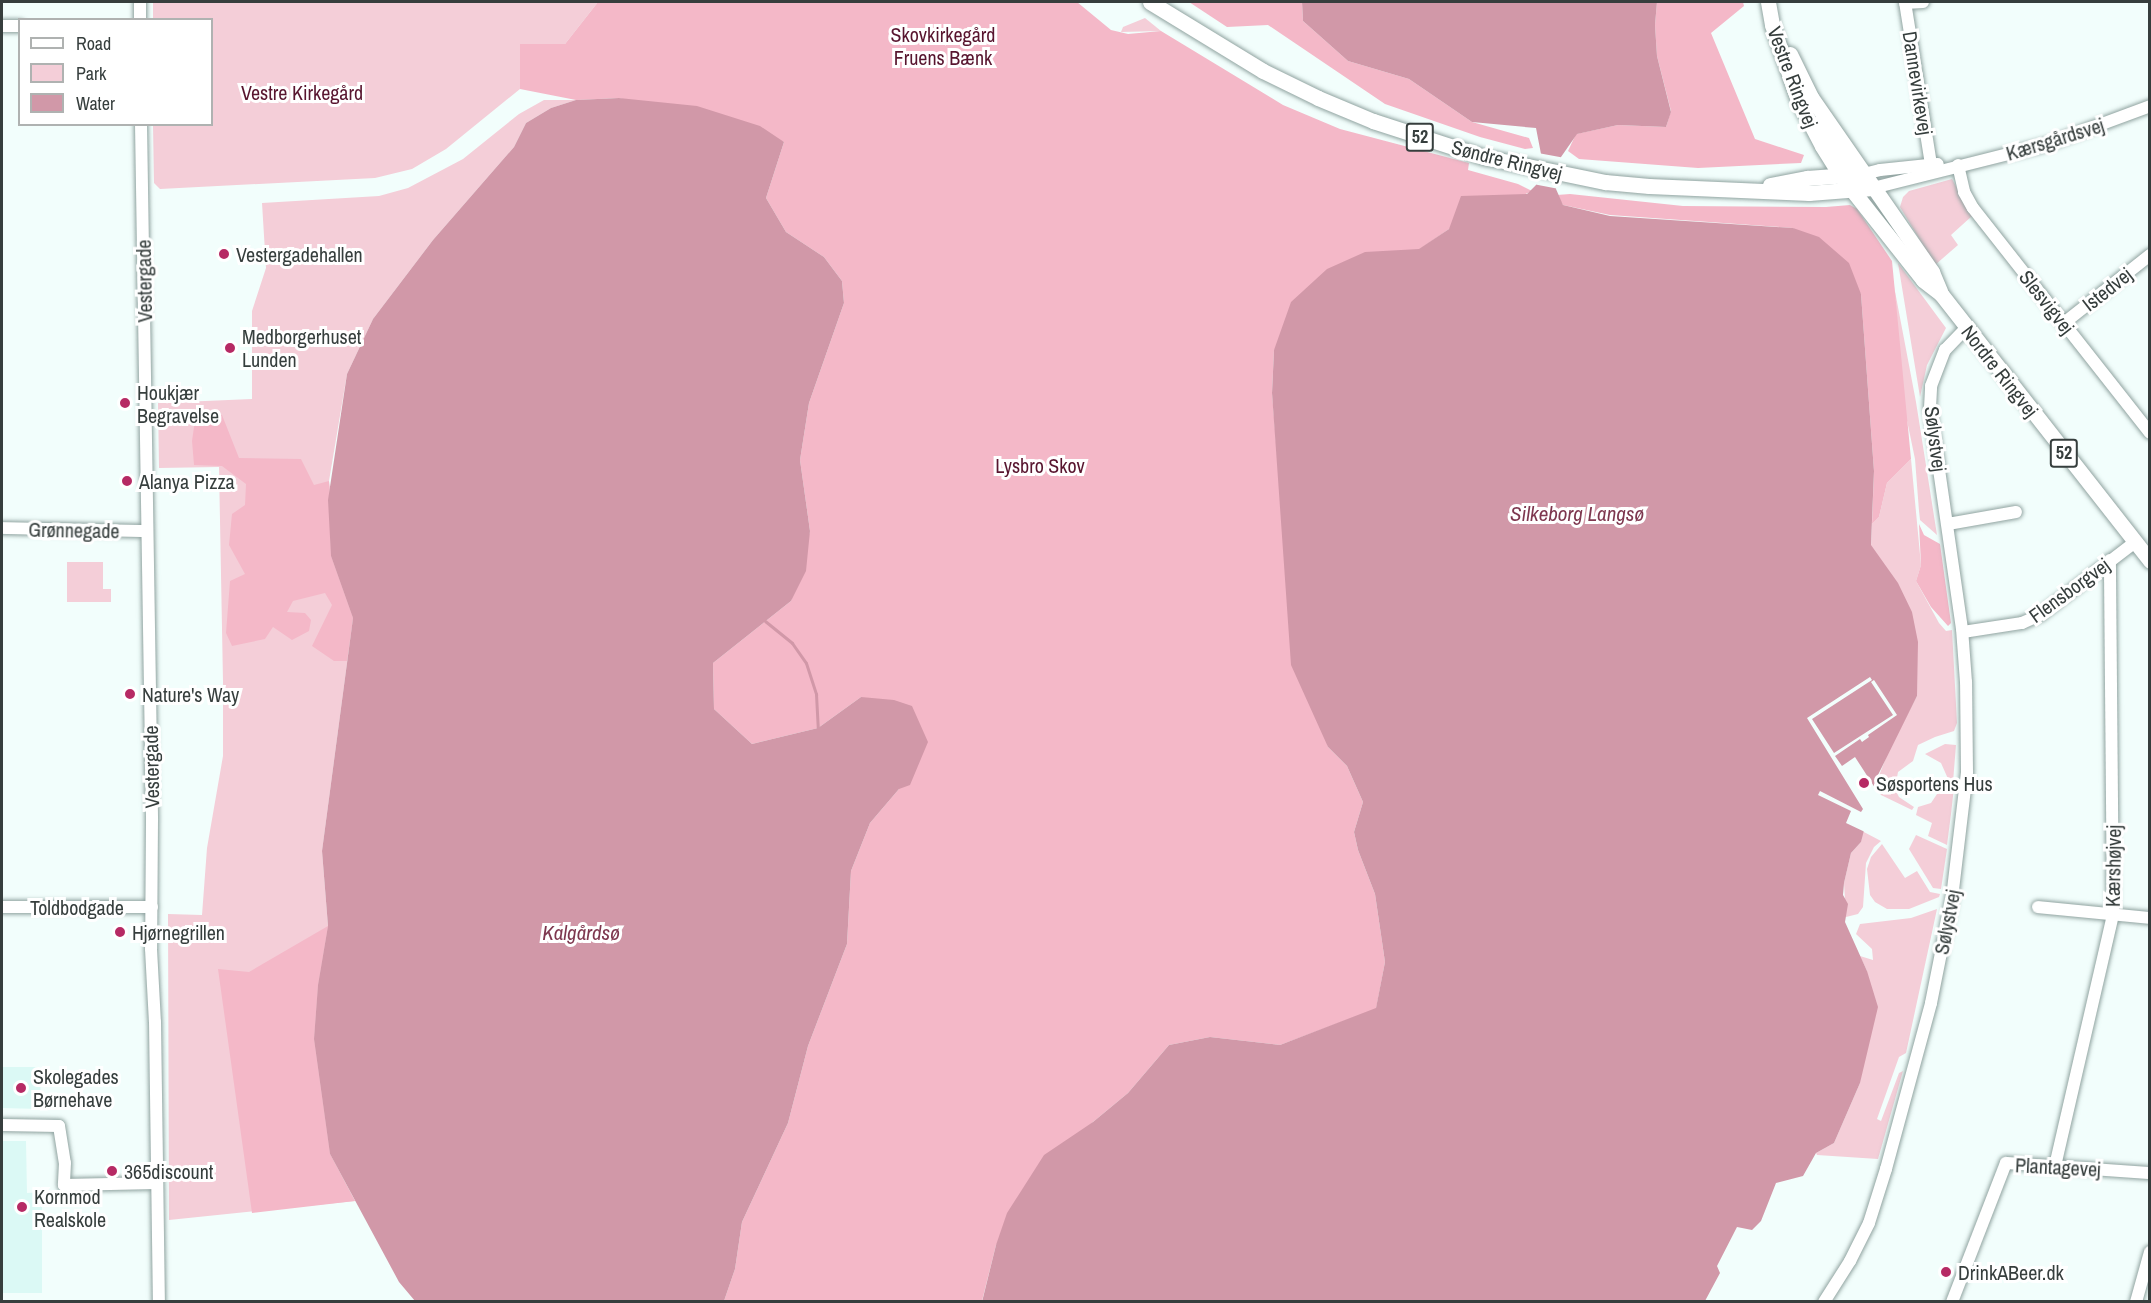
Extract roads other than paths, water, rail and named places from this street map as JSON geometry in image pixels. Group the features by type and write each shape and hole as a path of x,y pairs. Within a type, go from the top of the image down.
{"main road":[{"name":"Søndre Ringvej","path":"1150,2 1263,71 1317,98 1412,135 1526,167 1649,186 1753,189 1807,178 1857,182"},
{"name":"Vestre Ringvej","path":"1769,4 1772,25 1793,87 1822,146 1857,182"},
{"name":"Vestre Ringvej","path":"1769,4 1811,97 1857,182"},
{"name":"Nordre Ringvej","path":"1857,182 1932,272 1941,294"},
{"name":"Nordre Ringvej","path":"1857,182 1923,279 1941,294 2150,561"}],"street":[{"path":"140,2 140,18"},
{"path":"1905,2 1923,2"},
{"name":"Dannevirkevej","path":"1905,2 1931,164"},
{"path":"2,26 18,26"},
{"name":"Kærsgårdsvej","path":"1857,182 1933,175 1958,165 2074,136 2150,105"},
{"name":"Vestergade","path":"141,126 159,1302"},
{"name":"Kærsgårdsvej","path":"1857,182 1931,164 1958,165"},
{"name":"Slesvigvej","path":"1958,165 1964,192 1973,208 2150,433"},
{"name":"Istedvej","path":"2064,323 2150,255"},
{"name":"Sølystvej","path":"1824,1302 1850,1261 1869,1223 1931,1003 1952,898 1967,772 1968,724 1963,632 1930,408 1931,386 1945,350 1966,328"},
{"path":"1948,524 2016,512"},
{"name":"Grønnegade","path":"2,528 146,531"},
{"name":"Flensborgvej","path":"1963,632 2022,623 2040,615 2135,542"},
{"name":"Kærshøjvej","path":"2055,1166 2113,915 2110,560"},
{"name":"Toldbodgade","path":"2,907 152,907"},
{"path":"2038,907 2150,918"},
{"path":"2,1125 59,1126 65,1163 64,1185 156,1183"},
{"name":"Plantagevej","path":"1952,1302 2006,1163 2150,1173"},
{"path":"2136,1302 2150,1252"}],"water":[{"name":"Silkeborg Langsø","path":"1302,2 1657,2 1655,25 1657,56 1671,112 1666,127 1618,125 1577,134 1561,157 1556,189 1563,205 1610,216 1793,228 1819,237 1849,263 1861,294 1874,471 1871,545 1898,583 1912,612 1918,642 1917,696 1878,775 1861,842 1851,853 1844,883 1843,895 1848,904 1845,922 1867,971 1878,1007 1860,1083 1834,1143 1816,1153 1803,1176 1776,1183 1761,1221 1752,1230 1737,1227 1717,1266 1720,1273 1705,1301 982,1302 996,1245 1007,1213 1044,1155 1093,1122 1128,1093 1169,1045 1210,1037 1280,1045 1376,1008 1385,962 1375,894 1358,850 1354,832 1363,802 1347,766 1328,747 1291,665 1272,393 1274,350 1291,302 1327,269 1365,252 1419,249 1449,229 1461,196 1527,194 1536,185 1541,154 1536,128 1472,122 1409,79 1348,61 1303,21"},
{"name":"Kalgårdsø","path":"619,98 697,106 760,126 784,142 766,198 786,232 824,257 842,281 844,303 809,403 800,460 810,531 806,571 791,601 713,663 714,709 752,744 818,728 861,697 894,700 912,706 928,742 910,785 899,789 870,823 851,871 847,944 808,1046 788,1123 742,1222 735,1269 724,1301 415,1301 399,1282 330,1154 314,1039 318,985 328,926 322,851 353,618 331,556 328,500 347,374 373,319 433,240 514,147 526,123 551,108 576,100"}],"waterway":[{"path":"765,621 792,643 806,663 816,694 818,728"}],"place":[{"name":"Vestergadehallen","path":"224,254"},
{"name":"Medborgerhuset Lunden","path":"230,348"},
{"name":"Houkjær Begravelse","path":"125,403"},
{"name":"Alanya Pizza","path":"127,481"},
{"name":"Nature's Way","path":"130,694"},
{"name":"Søsportens Hus","path":"1864,783"},
{"name":"Hjørnegrillen","path":"120,932"},
{"name":"Skolegades Børnehave","path":"21,1088"},
{"name":"365discount","path":"112,1171"},
{"name":"Kornmod Realskole","path":"22,1207"},
{"name":"DrinkABeer.dk","path":"1946,1272"}],"park label":[{"name":"Skovkirkegård Fruens Bænk","path":"943,46"},
{"name":"Vestre Kirkegård","path":"302,92"},
{"name":"Lysbro Skov","path":"1040,465"}]}
